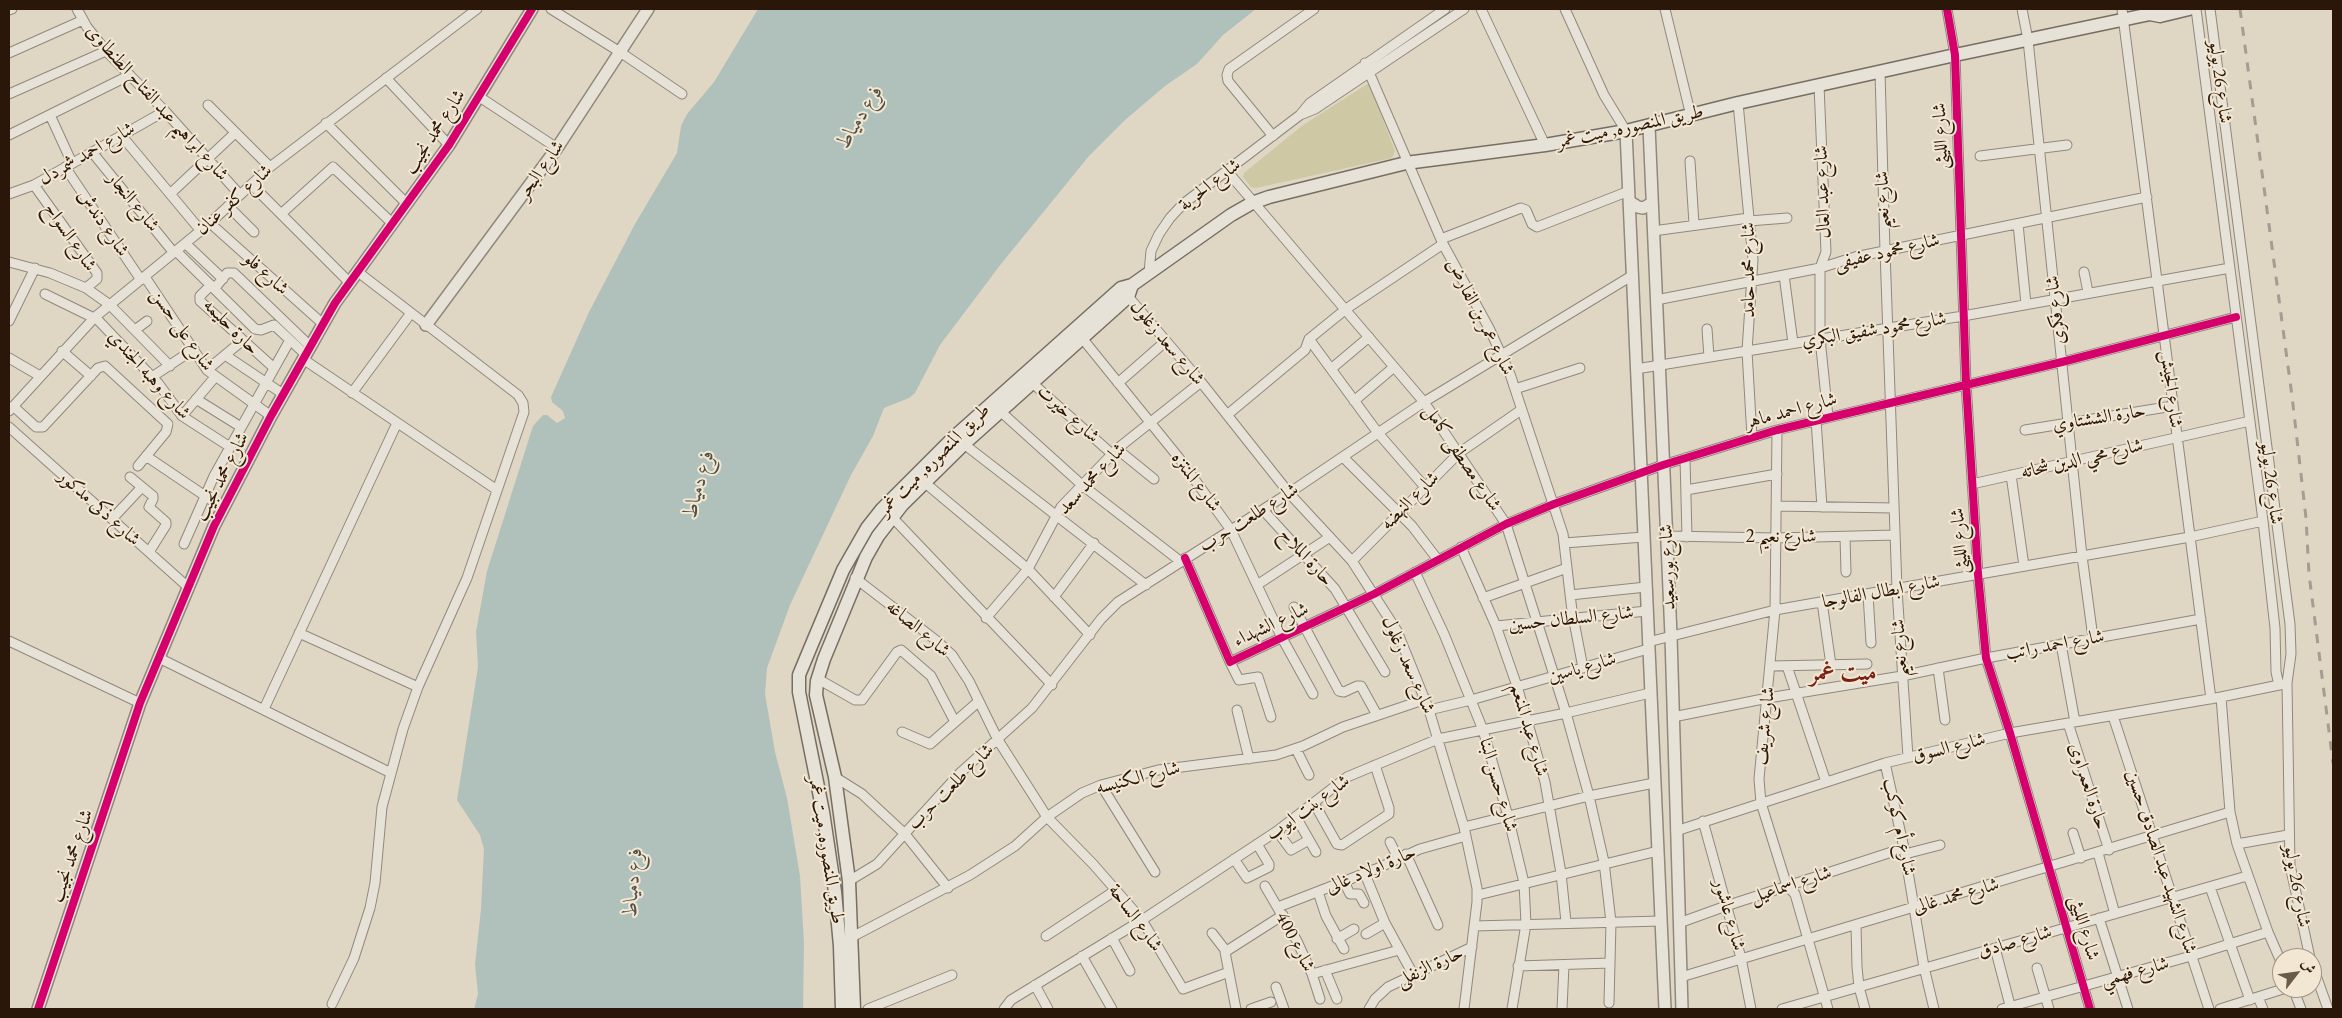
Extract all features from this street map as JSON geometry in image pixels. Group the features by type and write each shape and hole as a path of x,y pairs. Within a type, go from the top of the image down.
{"main road":[{"name":"طريق المنصوره, ميت غمر","path":"842,1009 840,946 835,892 823,812 799,692 799,675 843,570 867,528 892,497 1148,273 1231,215 1252,203 1406,163 1545,145 1626,131 1738,103 2028,40 2123,15 2189,9"},
{"name":"طريق المنصوره, ميت غمر","path":"854,1009 849,881 835,777 816,695 818,679 855,578 874,543 892,517 959,440 1000,411 1028,378 1082,338 1127,290"}],"street":[{"name":"شارع ابراهيم عبد الفتاح الطنطاوى","path":"78,9 83,20 106,51 165,111 240,195"},
{"name":"شارع كفر عنان","path":"11,409 95,317 186,244 270,167 477,9"},
{"name":"شارع محمد نجيب","path":"38,1009 140,703 223,508 271,416 323,324 406,203 449,145 532,9"},
{"path":"551,9 682,94"},
{"name":"شارع البحر","path":"426,324 557,148 648,9"},
{"path":"1273,136 1228,81 1227,75 1229,69 1314,9"},
{"name":"شارع الحرية","path":"1148,273 1151,251 1159,234 1183,204 1300,115 1310,103 1445,9"},
{"name":"شارع الحرية","path":"1300,115 1315,109 1370,74 1464,9"},
{"path":"1481,9 1545,145"},
{"path":"1565,9 1604,94 1626,131"},
{"path":"1665,9 1691,116"},
{"name":"شارع الليثى","path":"1947,9 1955,55 1966,383 1978,574 1986,658 2010,733 2090,1009"},
{"name":"شارع فكرى","path":"2022,9 2028,40 2082,556 2093,638"},
{"name":"شارع 26 يوليو","path":"2196,9 2263,521 2275,628 2276,672 2283,684"},
{"name":"شارع 26 يوليو","path":"2210,9 2290,624 2291,654 2283,684 2288,835 2290,865 2308,948"},
{"name":"شارع الجيش","path":"2123,15 2211,699"},
{"path":"9,53 83,20"},
{"path":"9,94 106,51"},
{"name":"شارع عمر بن الفارض","path":"1365,63 1406,163 1442,242 1502,352 1554,504 1564,543 1573,619 1583,668"},
{"name":"شارع نعيم","path":"1880,72 1884,251 1897,589 1908,757"},
{"path":"9,135 130,75"},
{"path":"386,78 449,145"},
{"name":"شارع عبد العال","path":"1819,85 1826,252 1820,268 1820,338 1828,417"},
{"path":"478,96 557,148"},
{"name":"شارع محمد حامد","path":"1738,103 1753,260 1747,351 1752,437"},
{"path":"208,105 270,167"},
{"name":"شارع احمد شمردل","path":"9,194 34,185 165,111"},
{"name":"شارع دندش","path":"50,116 68,165 143,278"},
{"path":"326,123 406,203"},
{"name":"شارع بورسعيد","path":"1649,126 1671,636 1682,1009"},
{"name":"شارع بورسعيد","path":"1626,131 1665,1009"},
{"path":"170,194 235,133"},
{"path":"121,135 201,231"},
{"path":"1980,156 2067,145"},
{"name":"شارع النجار","path":"92,152 175,252 213,286 258,331 274,325 290,340"},
{"path":"1690,161 1694,224"},
{"path":"281,214 331,168 336,168 393,224"},
{"name":"شارع مصطفى كامل","path":"1227,171 1252,203 1346,309 1424,402 1506,524 1526,582 1590,796 1604,862 1611,922 1609,1003"},
{"path":"252,184 350,283"},
{"name":"شارع السواح","path":"34,185 97,273 97,279 86,288"},
{"path":"1227,415 1305,350 1308,338 1442,242 1520,208 1526,210 1532,224 1536,226 1629,190"},
{"name":"شارع محمود عفيفى","path":"1656,300 1820,268 1884,251 2147,197"},
{"path":"1630,202 1643,208 1652,203"},
{"path":"228,206 254,232"},
{"path":"1631,231 1642,225 1653,231 1694,224 1787,218"},
{"name":"شارع فلو","path":"210,223 323,324"},
{"path":"2018,224 2026,304"},
{"path":"186,244 223,279"},
{"path":"9,262 36,268 86,288 110,305 170,366"},
{"path":"9,321 36,268"},
{"name":"شارع محمود شفيق البكري","path":"1636,368 1659,366 1963,316 2088,292 2230,268"},
{"path":"332,1004 354,958 370,908 376,874 382,806 402,729 418,687 467,578 524,416 523,403 518,395 358,272"},
{"path":"2084,272 2088,292"},
{"path":"213,286 223,279 227,273 234,273 306,353"},
{"name":"شارع طلعت حرب","path":"849,881 872,867 905,834 961,772 1032,708 1052,685 1109,610 1129,594 1146,586 1502,352 1632,275"},
{"path":"1784,275 1792,343"},
{"name":"شارع على حسن","path":"143,278 207,370 271,416"},
{"name":"حارة حليمه","path":"213,286 200,296 200,302 274,368"},
{"name":"شارع سعد زغلول","path":"1127,290 1289,493 1352,561 1397,631 1426,699 1465,832 1478,895 1464,1009"},
{"path":"45,294 95,317"},
{"path":"352,393 411,313"},
{"name":"شارع وهبه الجندي","path":"95,317 152,377 182,416 230,447"},
{"name":"شارع احمد ماهر","path":"1374,594 1506,524 1554,504 1663,465 1777,430 1966,383 2062,362 2236,317"},
{"path":"136,330 147,321"},
{"path":"1707,329 1709,357"},
{"path":"1331,369 1369,337"},
{"name":"شارع المنتزه","path":"1082,338 1179,458 1231,530 1282,638 1313,694"},
{"path":"1308,338 1378,433 1424,486"},
{"path":"207,370 243,340"},
{"path":"184,544 205,496 230,447 290,340 352,393 497,490"},
{"path":"1118,383 1166,341"},
{"path":"152,377 194,349"},
{"path":"62,351 91,376"},
{"path":"225,355 283,394"},
{"path":"9,358 40,376"},
{"path":"11,409 36,427 43,428 91,376 100,367 105,366 166,421 166,432 138,466"},
{"path":"1354,401 1394,367"},
{"path":"1515,389 1580,368"},
{"path":"182,416 215,377"},
{"name":"شارع خيرت","path":"1028,378 1115,451 1154,479"},
{"name":"شارع محمد سعد","path":"986,618 1028,569 1056,516 1082,485 1115,451 1201,382"},
{"path":"196,399 241,427"},
{"name":"حارة الششتاوي","path":"2025,430 2174,406"},
{"name":"شارع النهضه","path":"1352,561 1424,486 1460,453 1521,410"},
{"path":"1000,411 1082,485 1183,560"},
{"path":"1816,420 1822,507"},
{"name":"شارع محي الدين شحاته","path":"1972,484 2250,421"},
{"path":"264,709 396,423"},
{"name":"شارع ذكى مدكور","path":"9,427 189,588"},
{"name":"شارع شريف","path":"1777,430 1775,610 1759,779 1761,803 1786,886 1795,894 1828,1009"},
{"path":"959,440 1146,586"},
{"path":"146,456 223,508"},
{"path":"1343,457 1424,540 1438,560"},
{"path":"1685,458 1687,537"},
{"path":"1686,490 1777,474"},
{"path":"2011,475 2024,566"},
{"path":"130,477 153,497 149,508 165,520 166,524 149,552"},
{"path":"924,482 1028,569 1090,635"},
{"path":"112,520 142,486"},
{"path":"1777,506 1894,508"},
{"name":"حارة الملاح","path":"1263,510 1322,572 1347,607 1385,672"},
{"path":"892,517 986,618 1052,685"},
{"name":"شارع ابطال الفالوجا","path":"1648,645 1671,636 1775,610 2190,537 2263,521"},
{"name":"شارع نعيم 2","path":"1666,536 1776,538 1895,535"},
{"path":"1845,536 1846,572"},
{"path":"1257,585 1330,537"},
{"path":"1564,543 1644,537"},
{"path":"1054,597 1094,544"},
{"name":"شارع عبد المنعم","path":"1461,547 1496,626 1527,721 1550,805 1561,874 1566,922"},
{"name":"شارع الشهداء","path":"1183,560 1230,662 1374,594"},
{"path":"1483,598 1567,568"},
{"name":"شارع حسن البنا","path":"1415,572 1444,634 1483,730 1508,816 1524,883 1526,924 1512,1009"},
{"name":"شارع الصاغه","path":"855,578 952,655 969,681 998,740 1047,816"},
{"path":"1570,595 1646,588"},
{"path":"1868,594 1871,643"},
{"path":"1822,602 1831,664"},
{"path":"1294,607 1339,691 1344,692 1361,686 1377,715"},
{"name":"شارع السلطان حسين","path":"1496,626 1646,611"},
{"name":"شارع احمد راتب","path":"1673,717 2201,619"},
{"path":"299,633 418,687"},
{"path":"9,641 140,703"},
{"name":"حارة العمراوى","path":"2061,644 2071,722 2109,850"},
{"name":"شارع ياسين","path":"1429,710 1583,668 1648,645"},
{"path":"818,679 860,701 865,698 897,652 901,650 923,667 931,676 955,722"},
{"path":"160,658 391,773"},
{"path":"1230,662 1239,680 1258,677 1270,716"},
{"path":"1771,666 1867,664"},
{"path":"1787,666 1826,782"},
{"path":"1938,668 1945,720"},
{"name":"شارع السوق","path":"1676,831 1702,821 1908,757 2010,733 2211,699 2283,684"},
{"name":"شارع بنت ايوب","path":"1004,1009 1011,1000 1142,920 1277,832 1347,777 1438,739 1566,713 1650,693"},
{"name":"شارع 26 يوليو","path":"2221,697 2230,812 2247,876 2275,948"},
{"name":"شارع الكنيسه","path":"852,937 948,888 1014,846 1047,816 1082,793 1101,785 1158,770 1276,755 1296,749 1327,734 1377,715 1426,699"},
{"path":"902,732 930,744 979,701"},
{"path":"1237,710 1249,759"},
{"name":"شارع الشهيد عبد الصادق حسين","path":"2113,716 2209,1009"},
{"path":"1296,749 1309,775"},
{"name":"شارع أم كوكب","path":"1885,763 1905,851 1916,907 1924,967 1934,1009"},
{"path":"1314,803 1337,844 1342,845 1389,814 1389,808 1375,765"},
{"path":"835,777 862,794 905,834 948,888"},
{"name":"حارة اولاد غالى","path":"1226,951 1280,911 1318,892 1365,874 1402,856 1508,816 1654,783"},
{"path":"1101,785 1156,872"},
{"name":"شارع محمد غالى","path":"1681,978 1741,958 1856,926 2230,812"},
{"name":"شارع الساحة","path":"1047,816 1142,920 1184,989 1229,972"},
{"path":"1296,817 1316,852"},
{"name":"شارع عاشور","path":"1702,821 1741,958 1750,1009"},
{"path":"1277,832 1291,850 1309,840"},
{"path":"2072,833 2081,858"},
{"path":"2237,844 2288,835"},
{"path":"1390,842 1402,856 1438,925"},
{"path":"1234,859 1247,878 1269,867 1257,844"},
{"name":"شارع اسماعيل","path":"1679,923 1786,886 1905,851 1940,845"},
{"path":"1478,895 1658,850"},
{"path":"2098,853 2115,914"},
{"path":"1365,874 1385,923 1414,976"},
{"name":"شارع صادق","path":"1782,1009 2247,876"},
{"path":"1344,882 1350,894 1359,894 1364,903"},
{"name":"شارع 400","path":"1265,886 1312,974 1320,999"},
{"path":"2210,887 2230,945 2254,998 2263,1009"},
{"path":"1046,936 1116,890"},
{"path":"1318,892 1326,916 1344,950"},
{"path":"2099,918 2128,1009"},
{"path":"1474,926 1566,922 1661,921"},
{"path":"1366,934 1385,923"},
{"path":"1856,926 1859,987 1865,1009"},
{"path":"1338,939 1354,929"},
{"name":"شارع فهمي","path":"2008,1008 2230,945 2268,932"},
{"path":"1212,933 1226,951 1233,1008"},
{"path":"1112,938 1130,971"},
{"name":"حارة الزنفلى","path":"1369,1009 1375,999 1388,987 1472,947"},
{"path":"1995,948 2008,1008"},
{"path":"1312,974 1399,950"},
{"path":"1082,956 1112,1009"},
{"path":"1518,966 1610,963"},
{"path":"1562,1009 1564,965"},
{"path":"2037,968 2049,1009"},
{"path":"1325,970 1337,999"},
{"path":"868,1009 882,1007 952,975"},
{"path":"1035,985 1048,1009"},
{"path":"1276,987 1284,1009"},
{"path":"2220,1009 2272,992"},
{"path":"2322,992 2328,1009"},
{"path":"1251,1009 1271,1002"}],"shaded area":[{"path":"1369,83 1395,151 1392,158 1256,188 1251,187 1243,177 1244,173 1303,125"}],"water":[{"name":"فرع دمياط","path":"758,9 1256,9 1223,35 1197,64 1165,86 1125,120 1089,156 1001,264 940,345 915,393 909,398 884,408 873,436 851,475 790,605 767,668 765,694 775,752 787,798 800,876 804,943 803,1009 474,1009 478,994 475,964 481,909 484,849 480,835 457,800 478,667 476,632 487,571 533,426 543,415 547,415 557,423 565,418 563,411 552,402 551,397 589,312 635,224 677,153 681,126 687,114 714,82"}],"railway":[{"path":"2240,9 2292,396 2306,518 2309,574 2333,763"}],"cycle path":[{"path":"38,1009 140,703 214,526 271,416 335,303 449,145 532,9"},
{"path":"1947,9 1955,55 1966,383 1978,574 1986,658 2010,733 2090,1009"},
{"path":"1185,558 1230,662 1374,594 1506,524 1554,504 1663,465 1777,430 2062,362 2236,317"}],"district":[{"name":"ميت غمر","path":"1843,673"}]}
